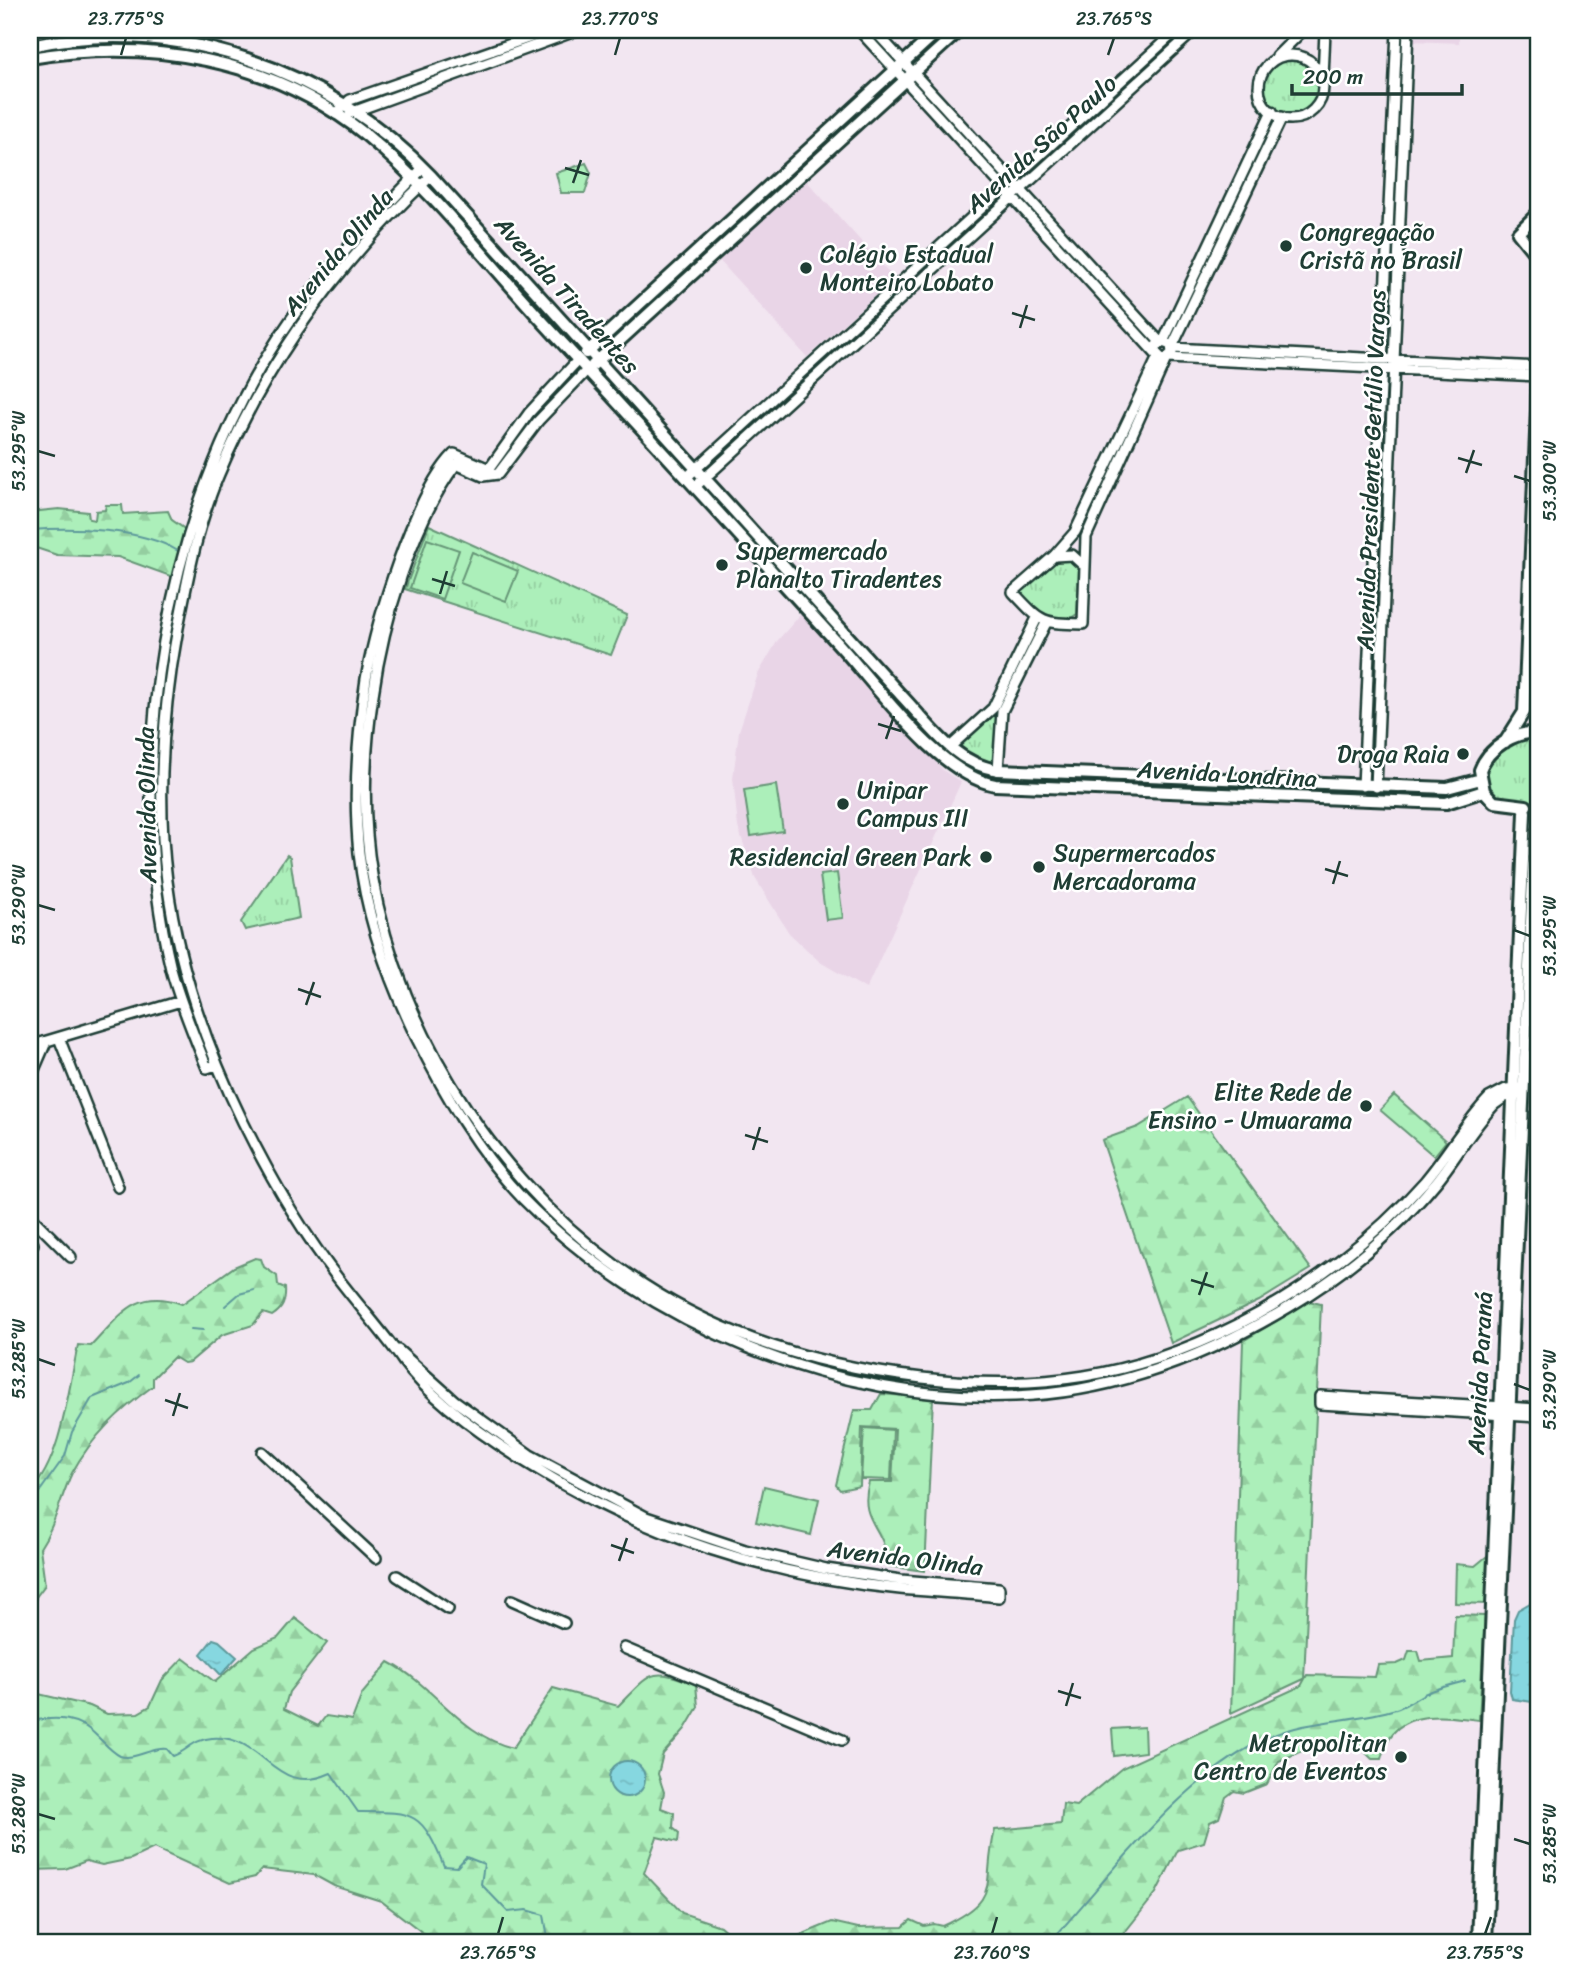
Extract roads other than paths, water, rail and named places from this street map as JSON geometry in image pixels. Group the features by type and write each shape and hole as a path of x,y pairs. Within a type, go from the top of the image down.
{"main road":[{"path":"578,359 939,30"},
{"path":"588,369 960,30"},
{"name":"Avenida Tiradentes","path":"30,58 96,45"},
{"name":"Avenida Tiradentes","path":"30,46 96,45 136,49 167,47 222,50 267,64 344,112 427,172 696,474 950,747 972,764"},
{"name":"Avenida Tiradentes","path":"167,47 275,81 344,112 416,182 578,359 696,474 696,486 948,764 968,777"},
{"path":"219,62 222,50"},
{"path":"854,107 864,118"},
{"path":"1539,212 1518,233 1539,259"},
{"path":"600,340 601,348 608,351"},
{"path":"1505,742 1524,712 1539,366"},
{"path":"1539,703 1539,712"},
{"path":"1539,733 1519,734 1505,742 1483,763 1480,779 1484,791 1500,805 1539,808"},
{"name":"Avenida Londrina","path":"972,764 998,770 1342,786 1447,788 1480,779"},
{"path":"995,785 998,770"},
{"path":"1036,786 1038,772"},
{"name":"Avenida Londrina","path":"968,777 995,785 1446,803 1484,791"},
{"path":"1331,799 1342,786"},
{"path":"1368,800 1376,787"},
{"name":"Avenida Paraná","path":"1486,1942 1504,1411 1528,854 1525,812 1522,806"},
{"name":"Avenida Paraná","path":"1528,854 1539,808"},
{"name":"Avenida Paraná","path":"1478,1942 1504,1411"}],"street":[{"path":"538,39 551,30"},
{"path":"859,30 900,65"},
{"name":"Avenida São Paulo","path":"696,474 1177,30"},
{"name":"Avenida São Paulo","path":"696,474 1013,197 1195,30"},
{"path":"1303,30 1264,72 1260,86 1263,100 1272,111 1282,117 1299,117 1314,109 1322,93 1325,30"},
{"name":"Avenida Presidente Getúlio Vargas","path":"1363,786 1397,30"},
{"name":"Avenida Presidente Getúlio Vargas","path":"1376,787 1408,30"},
{"path":"344,112 538,39 571,31"},
{"path":"872,43 877,33 900,65 1005,188 1162,357 1539,366"},
{"path":"1273,61 1286,55 1304,57 1318,69 1323,83"},
{"path":"910,76 1013,180 1167,345"},
{"path":"1162,357 1075,532 1054,556 1013,592 1042,620 1083,624 1086,537 1162,357 1167,345 1272,111"},
{"path":"1167,345 1282,117"},
{"path":"416,182 427,172"},
{"name":"Avenida Olinda","path":"416,182 341,253 278,338 244,396 215,458 190,527 171,601 153,736 158,885 165,937 181,1001 211,1067 270,1178 303,1233 398,1350 403,1361 459,1409 526,1462 646,1517 769,1567 842,1581 999,1597 999,1588 826,1569 730,1550"},
{"name":"Avenida Olinda","path":"211,1067 173,930 162,825 161,771 166,704 191,567 208,504 222,468 246,416 287,344 332,281 416,182"},
{"path":"1162,357 1156,346 1382,364"},
{"path":"493,472 529,414 578,359"},
{"path":"1394,364 1539,376"},
{"path":"455,459 483,476 493,472 588,369"},
{"path":"455,459 424,522 391,608 378,656 366,746 365,799 372,879 399,979 436,1054 489,1140 564,1223 644,1291 803,1355 887,1374 983,1384 1061,1381 1151,1360 1235,1326 1279,1300 1328,1267 1392,1214 1434,1170 1484,1103 1494,1094 1517,1091"},
{"path":"455,459 438,476 416,519 383,607 373,645 357,746 359,852 368,908 390,984 427,1059 463,1123 521,1196 557,1231 644,1291 742,1345 817,1371 895,1387 983,1396 1030,1395 1077,1388 1158,1369 1229,1340 1285,1310 1362,1255 1399,1221 1438,1180 1491,1108 1517,1091"},
{"path":"1075,532 1086,537"},
{"path":"1054,556 1072,555 1083,565"},
{"path":"950,747 998,709 1042,620"},
{"path":"998,709 998,770"},
{"path":"1364,770 1372,773 1377,770"},
{"path":"30,1046 181,1001"},
{"path":"59,1038 118,1187"},
{"path":"30,1079 46,1042"},
{"path":"30,1216 71,1257"},
{"path":"557,1231 564,1223"},
{"path":"1279,1300 1285,1310"},
{"path":"1539,1409 1504,1411 1320,1404 1320,1396 1504,1411 1539,1417"},
{"path":"262,1452 376,1558"},
{"path":"397,1576 448,1609"},
{"path":"512,1600 564,1623"},
{"path":"624,1648 842,1740"}],"water":[{"path":"1539,1598 1539,1703 1512,1699 1510,1691 1514,1619 1518,1610"},
{"path":"213,1639 237,1657 221,1675 201,1654"},
{"path":"627,1761 640,1766 645,1779 640,1792 627,1797 614,1792 609,1779 614,1766"}],"waterway":[{"path":"30,530 86,529 126,533 163,543 178,551"},
{"path":"225,1306 239,1294 254,1290"},
{"path":"191,1329 203,1330"},
{"path":"30,1505 65,1456 72,1432 92,1398 129,1383 139,1375"},
{"path":"1050,1942 1150,1829 1205,1777 1235,1756 1282,1732 1396,1709 1424,1694 1465,1681"},
{"path":"30,1721 58,1719 75,1722 91,1731 114,1752 125,1757 161,1749 167,1749 173,1756 200,1741 212,1738 230,1739 245,1745 282,1772 296,1778 311,1779 331,1773 358,1812 392,1813 414,1818 429,1834 444,1866 457,1867 466,1857 484,1864 481,1884 508,1912 527,1910 544,1915 548,1938 553,1942"},
{"path":"640,1942 653,1942"}],"place":[{"name":"Congregação Cristã no Brasil","path":"1286,246"},
{"name":"Colégio Estadual Monteiro Lobato","path":"806,268"},
{"name":"Supermercado Planalto Tiradentes","path":"722,565"},
{"name":"Droga Raia","path":"1463,754"},
{"name":"Unipar Campus III","path":"843,804"},
{"name":"Residencial Green Park","path":"986,857"},
{"name":"Supermercados Mercadorama","path":"1039,867"},
{"name":"Elite Rede de Ensino - Umuarama","path":"1366,1106"},
{"name":"Metropolitan Centro de Eventos","path":"1401,1757"}]}
